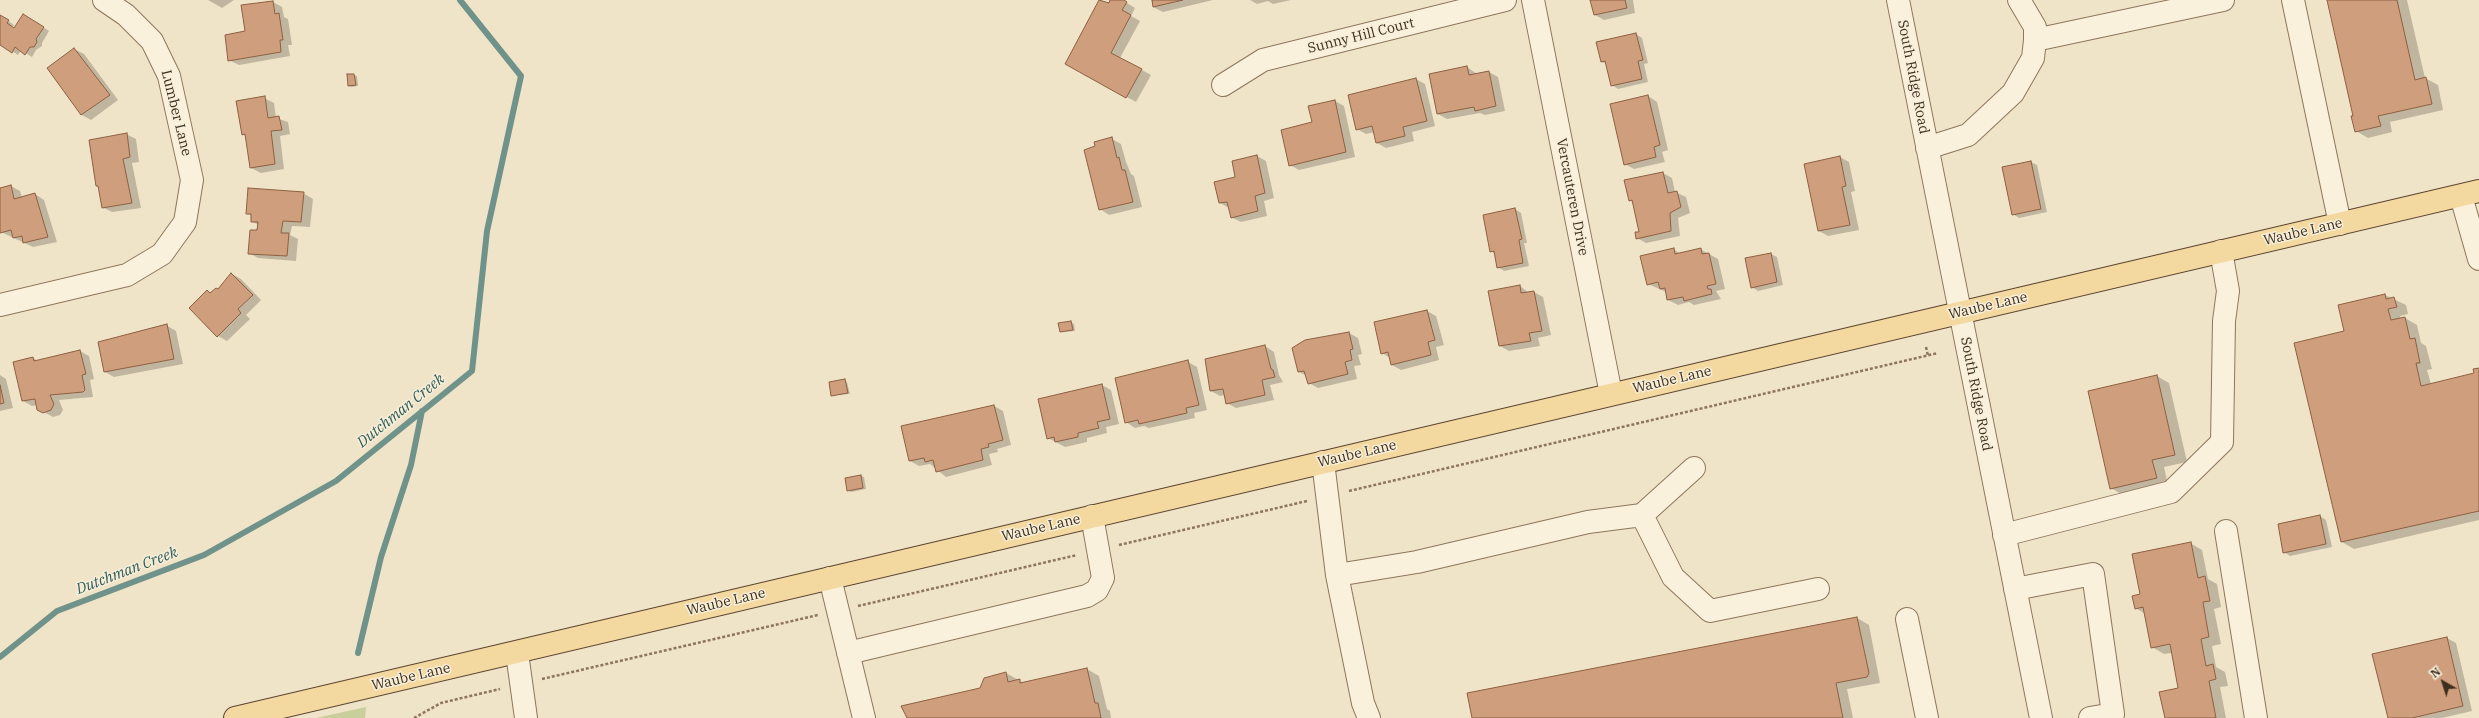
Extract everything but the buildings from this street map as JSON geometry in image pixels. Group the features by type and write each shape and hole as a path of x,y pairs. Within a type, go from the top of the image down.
{"main road":[{"name":"Waube Lane","path":"235,718 517,653 1092,516 2470,193"}],"street":[{"name":"Lumber Lane","path":"0,305 127,275 162,254 185,222 192,180 169,76 152,41 126,15 104,0"},
{"name":"Sunny Hill Court","path":"1223,85 1263,60 1505,0"},
{"name":"Vercauteren Drive","path":"1533,0 1611,394"},
{"name":"South Ridge Road","path":"1898,0 2041,718"},
{"path":"1927,148 1968,135 2013,93 2033,58 2036,27 2019,0"},
{"path":"2035,40 2223,0"},
{"path":"2293,0 2340,224"},
{"path":"2470,193 2479,259"},
{"path":"2004,535 2171,492 2222,442 2224,322 2228,291 2221,251"},
{"path":"1323,462 1326,496 1337,575 1363,703 1369,718"},
{"path":"1337,575 1417,562 1588,522 1642,515 1694,468"},
{"path":"1642,515 1674,577 1710,611 1818,589"},
{"path":"848,653 1087,596 1097,590 1104,578 1092,516"},
{"path":"2226,531 2256,718"},
{"path":"2015,589 2093,574 2113,714 2090,718"},
{"path":"830,578 864,718"},
{"path":"1906,619 1927,718"},
{"path":"517,653 526,718"}],"path":[{"path":"1926,347 1928,356"},
{"path":"414,718 441,703 1938,353"}],"green space":[{"path":"366,707 365,718 316,718"}],"waterway":[{"name":"Dutchman Creek","path":"0,657 57,611 204,555 336,481 472,371 487,231 521,76 460,0"},
{"path":"358,653 381,557 411,465 422,411"}]}
